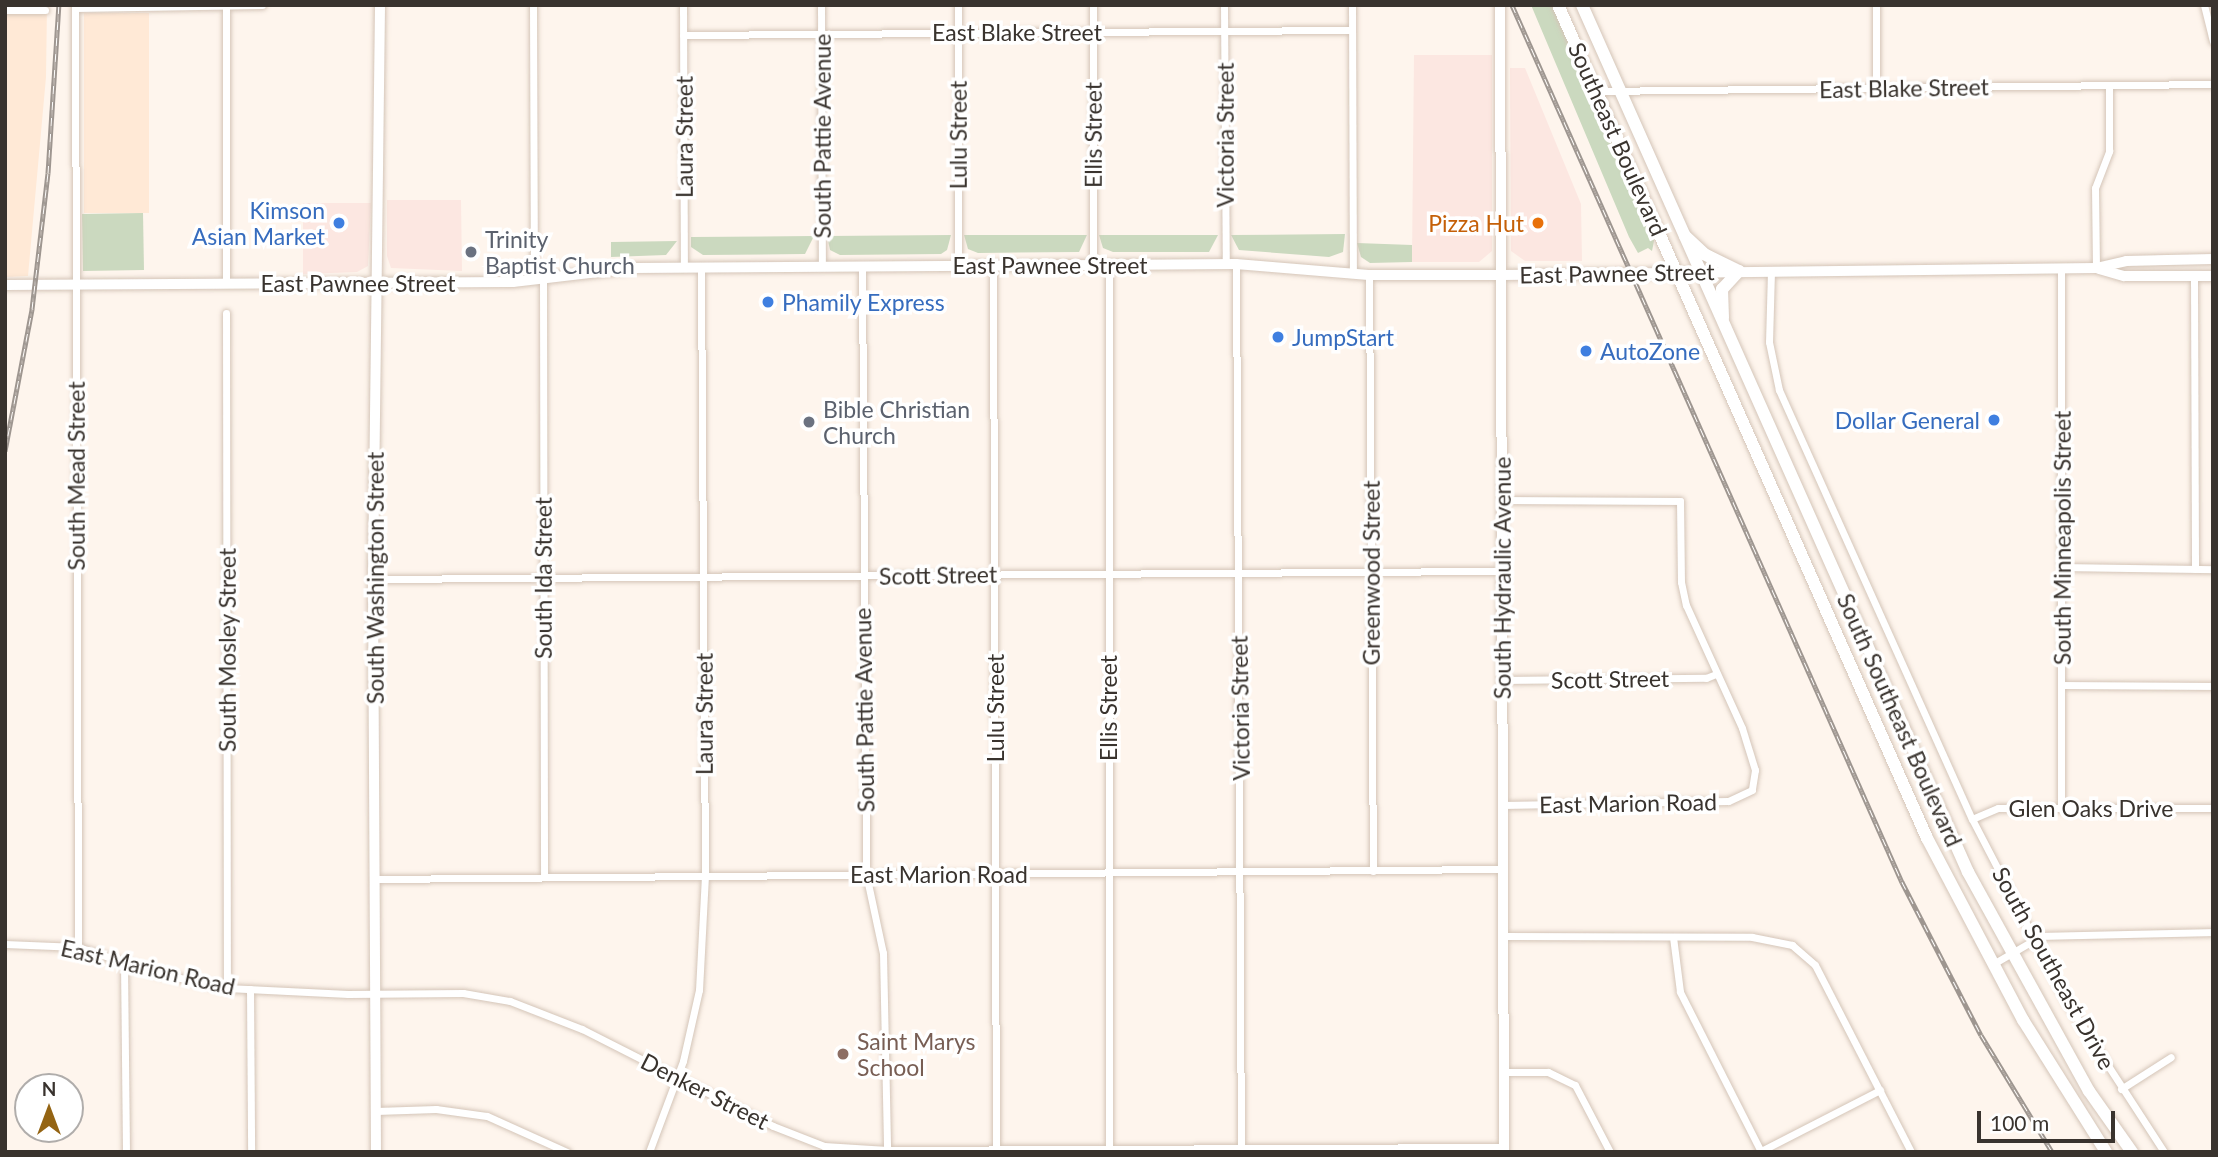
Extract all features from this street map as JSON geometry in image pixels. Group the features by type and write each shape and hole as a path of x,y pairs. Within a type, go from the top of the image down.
{"main road":[{"name":"South Washington Street","path":"376,1152 373,579 380,284 380,5"},
{"name":"South Hydraulic Avenue","path":"1500,5 1504,1149"},
{"name":"Southeast Boulevard","path":"1559,5 1677,272"},
{"name":"Southeast Boulevard","path":"1582,5 1698,271"},
{"path":"1681,233 1704,254 1739,271 1722,289 1725,332"},
{"name":"East Pawnee Street","path":"5,285 380,284 538,279 594,270 684,268 1231,264 1369,275 1503,275 2096,268 2126,261 2213,259"},
{"name":"East Pawnee Street","path":"2096,268 2124,276 2213,276"},
{"name":"South Southeast Boulevard","path":"1698,271 1932,795 2010,953 2089,1091 2132,1152"},
{"name":"South Southeast Boulevard","path":"1677,272 1927,838 1992,964 2106,1152"}],"street":[{"path":"75,7 262,5"},
{"name":"South Ida Street","path":"533,5 543,579 544,877"},
{"name":"Laura Street","path":"683,5 684,268"},
{"name":"South Pattie Avenue","path":"821,5 822,267"},
{"name":"Lulu Street","path":"958,5 958,265"},
{"name":"Ellis Street","path":"1093,5 1093,265"},
{"name":"Victoria Street","path":"1224,5 1239,572 1241,1151"},
{"path":"1352,5 1353,274"},
{"path":"1876,5 1876,88"},
{"path":"2204,5 2213,41"},
{"path":"226,6 226,283"},
{"name":"South Mead Street","path":"75,7 78,947"},
{"path":"5,10 45,10"},
{"name":"East Blake Street","path":"683,35 1352,30"},
{"name":"East Blake Street","path":"1596,91 2213,84"},
{"path":"2096,268 2095,188 2109,151 2109,86"},
{"name":"Lulu Street","path":"993,265 996,1151"},
{"name":"Ellis Street","path":"1109,265 1110,1150"},
{"name":"South Pattie Avenue","path":"862,266 866,874 883,953 887,1151"},
{"name":"Laura Street","path":"649,1152 677,1076 699,990 705,875 701,268"},
{"name":"South Minneapolis Street","path":"2061,268 2061,807"},
{"name":"South Southeast Drive","path":"1771,270 1769,342 1779,390 1972,819 2068,1004 2164,1152"},
{"name":"Greenwood Street","path":"1369,275 1373,870"},
{"path":"2194,276 2195,569"},
{"name":"South Mosley Street","path":"226,313 227,988"},
{"path":"1502,500 1680,501 1681,582 1716,674"},
{"path":"2063,567 2213,569"},
{"name":"Scott Street","path":"373,579 1502,571"},
{"name":"Scott Street","path":"1502,680 1706,678 1716,674"},
{"name":"East Marion Road","path":"1502,805 1696,804 1728,801 1752,790 1755,771 1716,674"},
{"path":"2063,685 2213,686"},
{"name":"Glen Oaks Drive","path":"1972,819 1998,808 2213,808"},
{"name":"East Marion Road","path":"375,879 1503,869"},
{"path":"1992,964 2036,939 2110,932 2213,932"},
{"path":"1503,936 1768,937 1801,950 1815,965 1911,1152"},
{"path":"1673,937 1680,992 1760,1151 1880,1090"},
{"name":"East Marion Road","path":"5,944 78,947 124,962 227,988 376,994"},
{"path":"124,962 126,1152"},
{"path":"250,989 251,1152"},
{"name":"Denker Street","path":"376,994 463,993 510,1001 582,1029 773,1126 824,1146 887,1151 1504,1149"},
{"path":"2121,1089 2171,1057"},
{"path":"1504,1072 1548,1072 1575,1085 1610,1152"},
{"path":"376,1111 436,1109 487,1116 567,1152"}],"shaded area":[{"path":"5,5 47,5 46,77 28,276 5,277"},
{"path":"84,13 149,13 149,213 84,213"},
{"path":"1414,55 1492,55 1492,251 1479,262 1412,262"},
{"path":"1510,68 1525,68 1581,204 1582,261 1525,261 1511,251"},
{"path":"387,200 461,200 462,271 391,268 387,256"},
{"path":"303,203 371,203 368,266 357,272 303,274"}],"green space":[{"path":"1531,5 1553,5 1655,236 1652,251 1648,248 1638,253 1629,237"},
{"path":"143,213 144,270 83,271 82,214"},
{"path":"1345,234 1343,252 1329,257 1239,250 1231,235"},
{"path":"951,235 947,250 941,254 840,255 830,250 827,236"},
{"path":"964,235 1087,235 1079,252 978,253 968,249"},
{"path":"1099,235 1218,235 1209,252 1113,252 1103,248"},
{"path":"814,236 805,254 703,255 691,247 691,237"},
{"path":"677,241 666,255 611,257 611,242"},
{"path":"1357,243 1412,245 1412,262 1370,263 1361,257"}],"railway":[{"path":"5,451 32,309 48,173 59,5"},
{"path":"1512,5 1902,882 1981,1035 2052,1152"}],"place":[{"name":"Kimson Asian Market","path":"339,223"},
{"name":"Pizza Hut","path":"1538,223"},
{"name":"Trinity Baptist Church","path":"471,252"},
{"name":"Phamily Express","path":"768,302"},
{"name":"JumpStart","path":"1278,337"},
{"name":"AutoZone","path":"1586,351"},
{"name":"Dollar General","path":"1994,420"},
{"name":"Bible Christian Church","path":"809,422"},
{"name":"Saint Marys School","path":"843,1054"}]}
